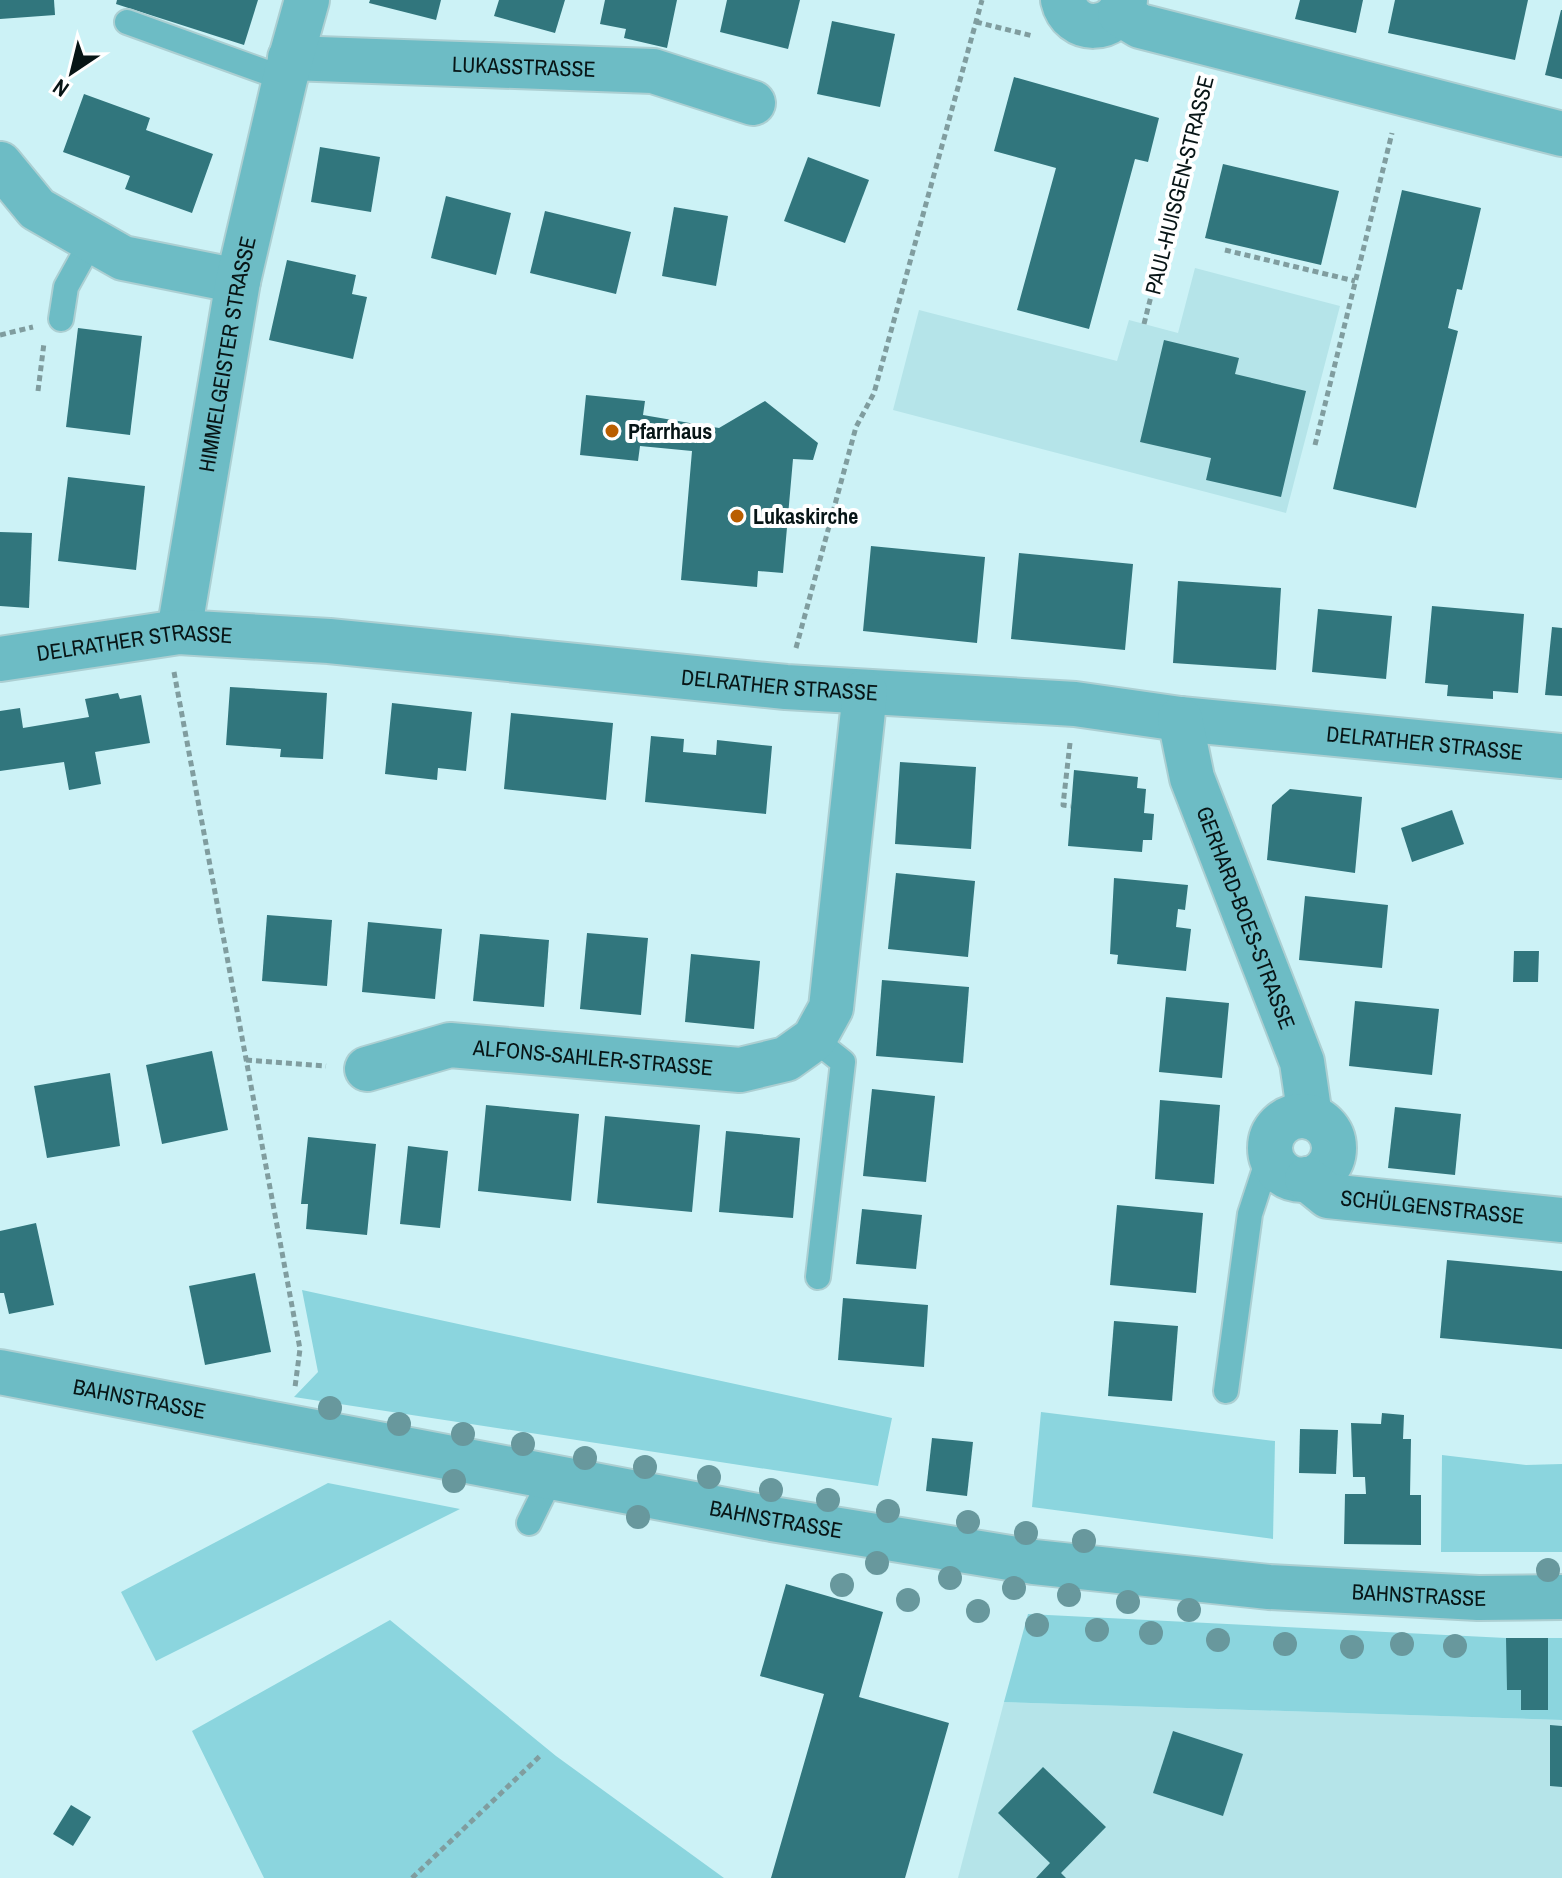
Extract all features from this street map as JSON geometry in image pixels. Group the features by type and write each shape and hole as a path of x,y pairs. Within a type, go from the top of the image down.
{"street":[{"name":"HIMMELGEISTER STRASSE","path":"179,632 238,281 307,0"},
{"name":"PAUL-HUISGEN-STRASSE","path":"1063,0 1068,14 1084,26 1104,25 1122,7 1140,26 1562,134"},
{"name":"LUKASSTRASSE","path":"288,69 653,71 753,103"},
{"path":"0,164 37,209 123,258 238,281"},
{"name":"DELRATHER STRASSE","path":"0,659 179,632 329,641 786,687 1075,704 1180,719 1562,756"},
{"path":"814,1039 831,1008 865,692"},
{"name":"GERHARD-BOES-STRASSE","path":"1180,719 1192,778 1302,1062 1310,1117"},
{"name":"ALFONS-SAHLER-STRASSE","path":"367,1069 450,1045 740,1070 786,1059 814,1039"},
{"path":"1310,1117 1328,1129 1334,1149 1326,1169 1317,1176 1307,1179 1288,1176 1274,1162 1270,1143 1280,1125 1289,1118 1310,1117"},
{"name":"SCHÜLGENSTRASSE","path":"1307,1179 1328,1196 1562,1220"},
{"name":"BAHNSTRASSE","path":"0,1372 772,1519 1034,1562 1269,1587 1478,1598 1562,1597"}],"lane":[{"path":"127,22 288,69"},
{"path":"54,325 66,287 92,240"},
{"path":"814,1039 843,1062 818,1277"},
{"path":"1226,1391 1250,1214 1270,1153"},
{"path":"529,1523 552,1476"}],"path":[{"path":"786,687 856,427 874,393 982,0"},
{"name":"PAUL-HUISGEN-STRASSE","path":"1144,324 1214,45"},
{"path":"1315,445 1401,93"},
{"path":"1225,250 1355,281"},
{"path":"38,391 54,325"},
{"path":"179,632 173,669 300,1349 294,1397"},
{"path":"1071,806 1063,805 1075,704"},
{"path":"246,1060 367,1069"},
{"path":"412,1878 541,1755"}],"shaded area":[{"path":"1195,268 1340,306 1286,513 893,410 919,310 1117,361 1129,320 1178,333"},
{"path":"302,1290 892,1418 878,1486 294,1397 318,1372"},
{"path":"1041,1412 1275,1441 1273,1539 1032,1507"},
{"path":"1442,1455 1526,1465 1562,1464 1562,1552 1441,1552"},
{"path":"328,1483 460,1509 156,1661 121,1592"},
{"path":"1028,1614 1506,1638 1562,1638 1562,1720 1004,1702"},
{"path":"390,1620 556,1756 724,1878 264,1878 192,1731"},
{"path":"1004,1702 1562,1720 1562,1878 958,1878"}],"building":[{"path":"0,0 54,0 55,15 0,19"},
{"path":"117,0 258,0 244,45 116,4"},
{"path":"370,0 441,0 436,20 369,3"},
{"path":"499,0 565,0 555,33 494,16"},
{"path":"605,0 677,0 667,48 624,38 626,29 600,24"},
{"path":"727,0 800,0 788,49 720,32"},
{"path":"1300,0 1363,0 1356,33 1295,19"},
{"path":"1395,0 1528,0 1515,60 1388,33"},
{"path":"1562,10 1562,79 1545,75"},
{"path":"832,21 895,34 880,107 817,94"},
{"path":"1014,77 1159,118 1148,162 1135,159 1089,329 1017,310 1056,168 994,151"},
{"path":"84,94 150,118 146,130 213,154 192,213 125,189 130,176 63,152"},
{"path":"320,147 380,157 371,212 311,202"},
{"path":"808,157 869,180 845,243 784,221"},
{"path":"1223,164 1339,191 1321,265 1205,238"},
{"path":"1402,190 1481,208 1462,290 1457,289 1448,328 1458,331 1416,508 1333,489"},
{"path":"446,196 511,213 496,275 431,258"},
{"path":"674,207 728,216 716,286 662,276"},
{"path":"545,211 631,232 616,294 530,273"},
{"path":"287,260 356,275 352,294 367,297 353,359 269,340"},
{"path":"78,328 142,336 130,435 66,427"},
{"path":"1164,340 1239,358 1235,374 1306,391 1281,497 1206,480 1211,458 1140,442"},
{"name":"Lukaskirche","path":"586,395 645,401 643,415 719,428 765,401 818,443 813,460 793,459 783,573 758,571 757,587 681,580 692,451 640,446 638,461 580,455"},
{"path":"68,477 145,486 136,570 58,561"},
{"path":"0,532 32,533 29,608 0,606"},
{"path":"871,546 985,557 977,643 863,631"},
{"path":"1019,553 1133,564 1125,650 1011,639"},
{"path":"1178,581 1281,588 1276,670 1173,663"},
{"path":"1432,606 1524,614 1518,693 1493,691 1493,699 1447,696 1448,685 1425,683"},
{"path":"1318,609 1392,616 1386,679 1312,672"},
{"path":"1552,627 1562,628 1562,696 1545,695"},
{"path":"230,687 327,693 323,759 280,757 281,749 226,745"},
{"path":"118,693 120,699 141,695 150,743 95,752 101,784 69,790 64,762 0,771 0,711 20,708 23,728 89,717 85,699"},
{"path":"392,703 472,712 466,771 438,768 437,780 385,774"},
{"path":"511,713 613,723 606,800 504,789"},
{"path":"651,736 684,739 683,752 716,755 717,740 772,746 766,814 645,802"},
{"path":"900,762 976,767 971,849 895,844"},
{"path":"1074,770 1138,777 1137,788 1146,789 1144,813 1154,814 1152,840 1143,840 1142,852 1068,846"},
{"path":"1290,789 1362,797 1355,873 1267,860 1272,805"},
{"path":"1452,810 1464,844 1412,862 1401,828"},
{"path":"896,873 975,881 968,957 888,949"},
{"path":"1114,878 1188,885 1185,910 1178,909 1176,927 1191,929 1186,971 1117,964 1118,955 1110,954"},
{"path":"1305,896 1388,905 1382,968 1299,960"},
{"path":"267,915 332,920 327,986 262,981"},
{"path":"368,922 442,929 435,999 362,992"},
{"path":"587,933 648,938 641,1015 580,1009"},
{"path":"480,934 549,940 544,1007 473,1001"},
{"path":"1514,951 1539,951 1538,982 1513,982"},
{"path":"691,954 760,961 754,1029 685,1022"},
{"path":"882,980 969,987 963,1063 876,1056"},
{"path":"1166,997 1229,1003 1222,1078 1159,1072"},
{"path":"1355,1001 1439,1009 1432,1075 1349,1066"},
{"path":"212,1051 228,1130 162,1144 146,1065"},
{"path":"110,1073 120,1146 47,1158 34,1086"},
{"path":"872,1089 935,1096 926,1182 863,1176"},
{"path":"1160,1100 1220,1105 1214,1184 1155,1179"},
{"path":"486,1105 579,1114 571,1201 478,1191"},
{"path":"1395,1107 1461,1114 1455,1175 1388,1168"},
{"path":"605,1116 700,1125 692,1212 597,1203"},
{"path":"726,1131 800,1138 793,1218 719,1212"},
{"path":"308,1137 376,1144 367,1235 306,1229 308,1204 301,1204"},
{"path":"408,1146 448,1151 440,1228 400,1224"},
{"path":"1117,1205 1203,1213 1196,1293 1110,1285"},
{"path":"862,1209 922,1215 916,1269 856,1264"},
{"path":"36,1223 54,1305 9,1314 4,1293 0,1293 0,1231"},
{"path":"1447,1260 1562,1271 1562,1349 1440,1338"},
{"path":"255,1273 271,1352 205,1365 189,1286"},
{"path":"843,1298 928,1305 924,1367 838,1360"},
{"path":"1114,1321 1178,1326 1172,1401 1108,1396"},
{"path":"1382,1413 1404,1415 1403,1439 1411,1439 1410,1495 1421,1495 1421,1545 1344,1544 1345,1494 1366,1494 1365,1477 1353,1477 1351,1423 1381,1424"},
{"path":"1300,1429 1338,1430 1336,1474 1299,1473"},
{"path":"932,1438 973,1442 967,1496 926,1491"},
{"path":"786,1584 883,1612 859,1697 949,1723 905,1878 771,1878 824,1694 760,1676"},
{"path":"1506,1638 1548,1638 1548,1710 1521,1710 1521,1690 1507,1690"},
{"path":"1550,1725 1562,1726 1562,1787 1550,1786"},
{"path":"1173,1731 1243,1754 1223,1816 1153,1793"},
{"path":"1043,1767 1106,1827 1061,1873 1066,1878 1036,1878 1050,1863 998,1813"},
{"path":"71,1805 91,1817 73,1846 53,1834"}],"place":[{"name":"Pfarrhaus","path":"612,431"},
{"name":"Lukaskirche","path":"737,516"}]}
